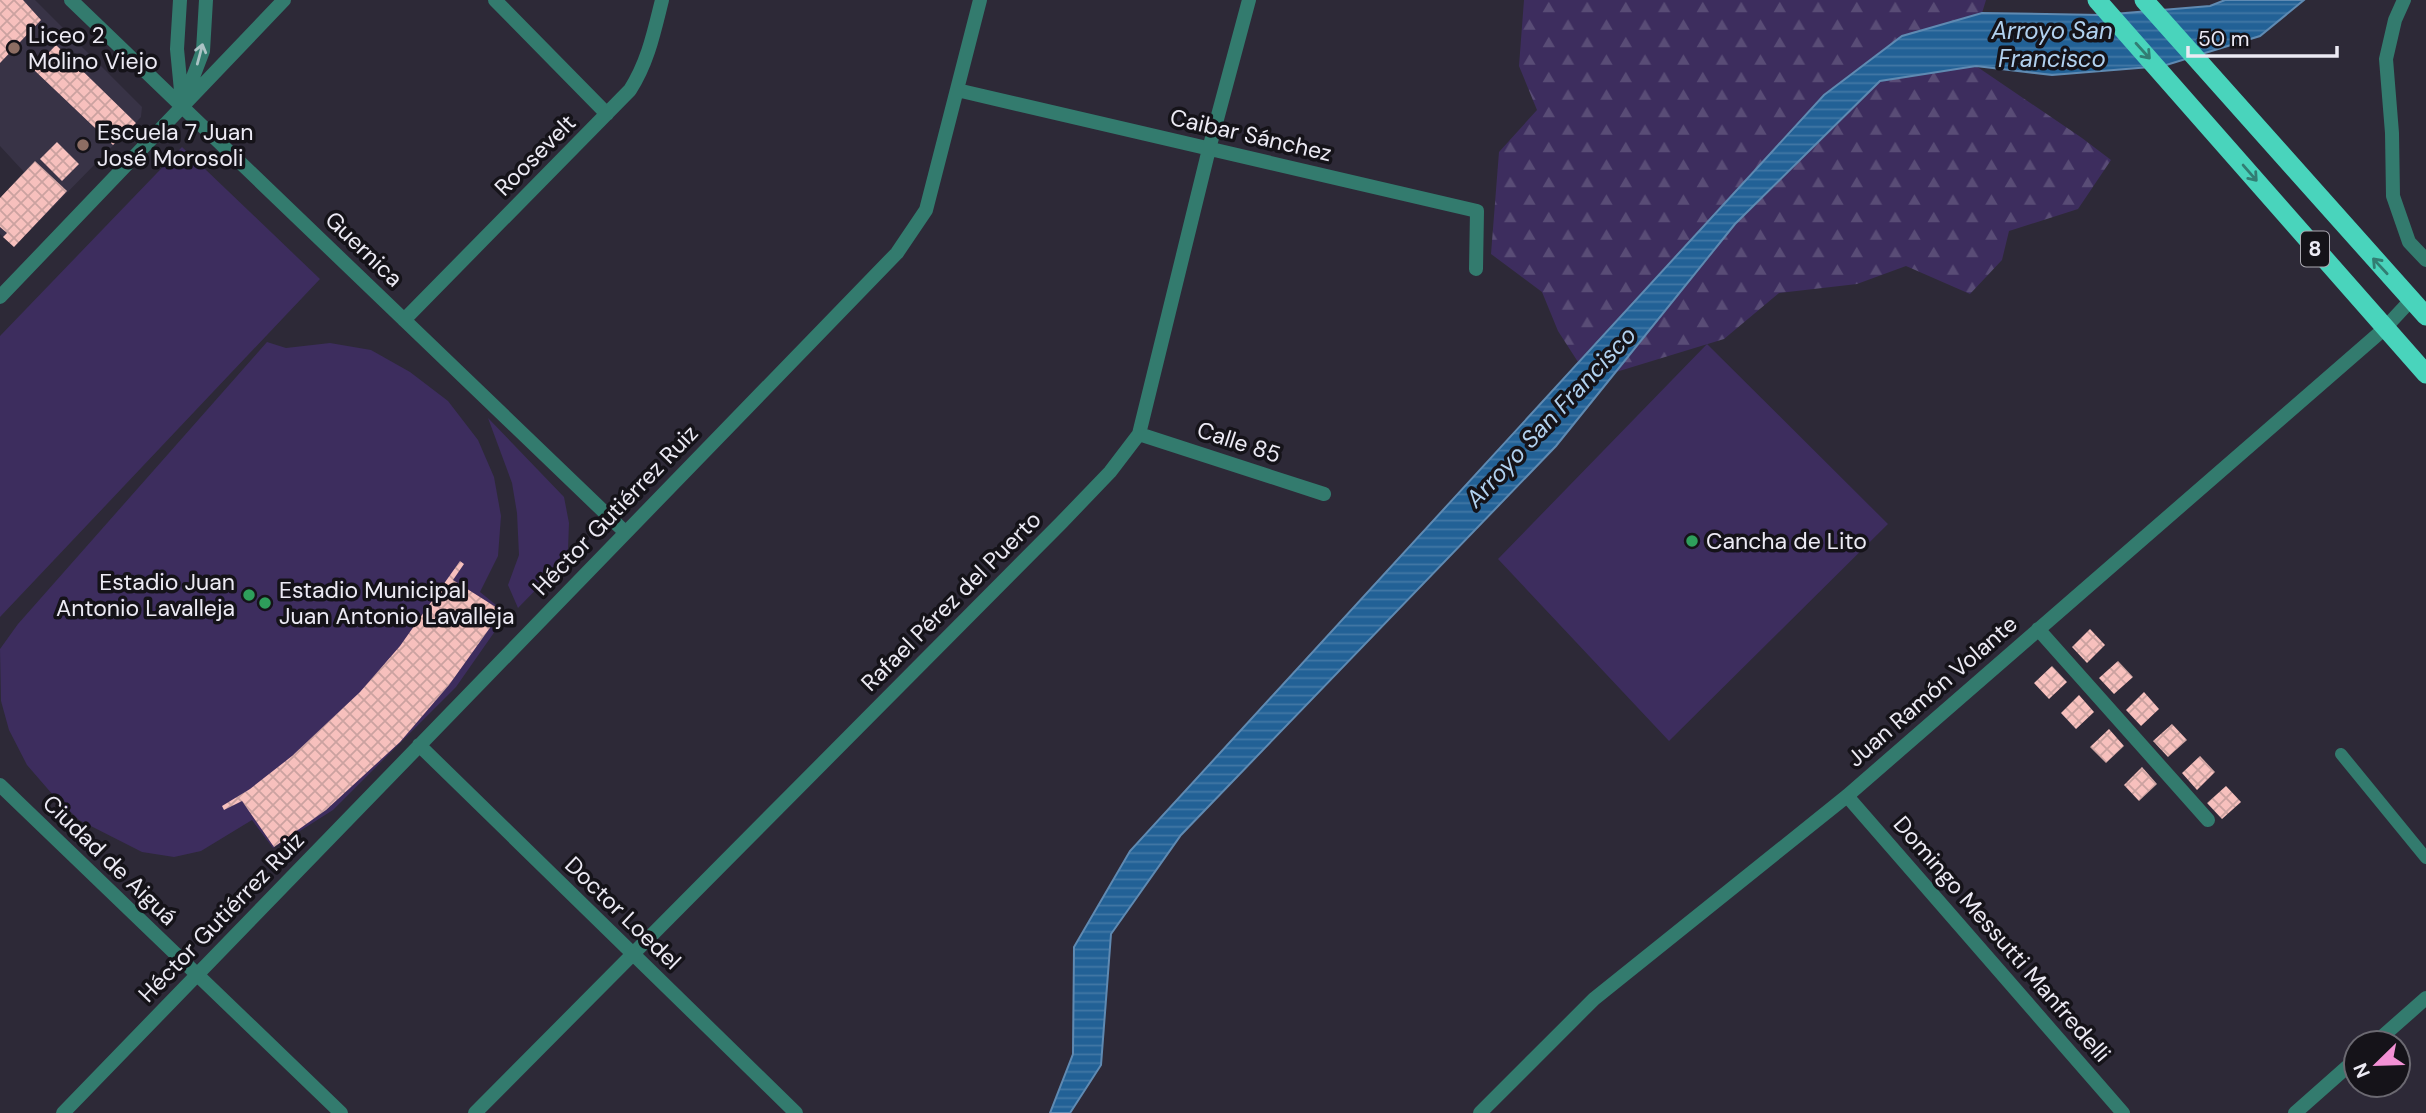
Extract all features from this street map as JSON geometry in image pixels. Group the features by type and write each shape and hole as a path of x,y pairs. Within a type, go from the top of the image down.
{"highway":[{"name":"8","path":"2097,0 2426,374"},
{"name":"8","path":"2144,0 2426,316"}],"street":[{"name":"Guernica","path":"71,0 625,532"},
{"path":"180,0 177,49 182,106"},
{"path":"182,106 203,51 206,0"},
{"path":"0,297 284,0"},
{"path":"495,0 607,114"},
{"name":"Roosevelt","path":"404,320 629,90 641,72 649,52 662,0"},
{"name":"Héctor Gutiérrez Ruiz","path":"63,1113 897,253 926,210 981,0"},
{"name":"Rafael Pérez del Puerto","path":"475,1113 1061,523 1110,472 1139,433 1249,0"},
{"path":"2404,0 2395,20 2386,60 2392,132 2393,196 2409,242 2426,260"},
{"name":"Caibar Sánchez","path":"957,90 1477,211 1476,269"},
{"name":"Juan Ramón Volante","path":"1480,1113 1594,999 1847,796 2384,329 2412,300"},
{"name":"Calle 85","path":"1139,433 1324,494"},
{"path":"2038,629 2208,820"},
{"name":"Doctor Loedel","path":"419,745 796,1113"},
{"name":"Ciudad de Aiguá","path":"0,785 341,1113"},
{"name":"Domingo Messutti Manfredelli","path":"1847,796 2123,1113"},
{"path":"2391,1029 2426,998"},
{"path":"2295,1113 2342,1071"}],"lane":[{"path":"2341,754 2426,858"}],"shaded area":[{"path":"0,0 35,0 142,107 141,117 14,247 0,234 0,198 24,172 0,146"}],"green space":[{"path":"1524,0 1986,0 1982,13 1902,36 1824,95 1578,362 1558,331 1542,292 1491,254 1499,152 1537,110 1519,66"},
{"path":"1976,66 2111,160 2078,209 2009,231 2002,260 1970,294 1906,266 1857,284 1779,293 1724,339 1616,372 1735,224 1880,81"},
{"path":"182,147 320,279 0,617 0,336"},
{"name":"Estadio Municipal Juan Antonio Lavalleja","path":"267,342 286,348 330,343 371,350 410,372 448,401 478,440 494,477 501,516 498,556 480,592 507,614 456,687 333,810 273,848 252,820 201,851 174,857 142,852 79,820 27,765 9,730 1,701 0,649 18,624"},
{"name":"Cancha de Lito","path":"1707,344 1888,524 1669,741 1498,559"},
{"path":"488,418 564,497 569,523 568,550 558,567 518,608 508,585 519,555 517,513 512,483"}],"water":[{"name":"Arroyo San Francisco","path":"2225,0 2304,0 2260,36 2163,66 2052,75 1976,66 1880,81 1735,224 1556,446 1181,835 1111,934 1101,1065 1070,1113 1050,1113 1073,1054 1074,947 1130,851 1824,95 1902,36 1982,13 2101,15 2210,6"}],"building":[{"name":"Liceo 2 Molino Viejo","path":"0,0 23,0 41,20 0,63"},
{"path":"56,45 136,123 113,145 33,69"},
{"path":"57,142 79,164 62,181 40,159"},
{"path":"35,161 67,191 14,247 3,237 7,233 0,227 0,198"},
{"path":"460,561 464,564 453,580 502,611 449,685 400,742 326,810 274,847 242,801 224,810 222,806 250,789 292,756 360,692 400,646"},
{"path":"2090,629 2105,645 2087,663 2072,647"},
{"path":"2118,661 2133,677 2114,694 2099,678"},
{"path":"2052,666 2067,682 2049,699 2034,683"},
{"path":"2144,692 2159,709 2141,726 2126,710"},
{"path":"2079,695 2094,712 2076,729 2061,713"},
{"path":"2172,724 2187,740 2168,757 2153,741"},
{"path":"2109,729 2124,746 2106,763 2090,747"},
{"path":"2200,756 2215,772 2197,790 2182,773"},
{"path":"2142,767 2157,784 2139,801 2124,785"},
{"path":"2226,786 2241,802 2222,819 2207,803"}],"place":[{"name":"Liceo 2 Molino Viejo","path":"14,48"},
{"name":"Escuela 7 Juan José Morosoli","path":"83,145"},
{"name":"Cancha de Lito","path":"1692,541"},
{"name":"Estadio Juan Antonio Lavalleja","path":"249,595"},
{"name":"Estadio Municipal Juan Antonio Lavalleja","path":"265,603"}]}
